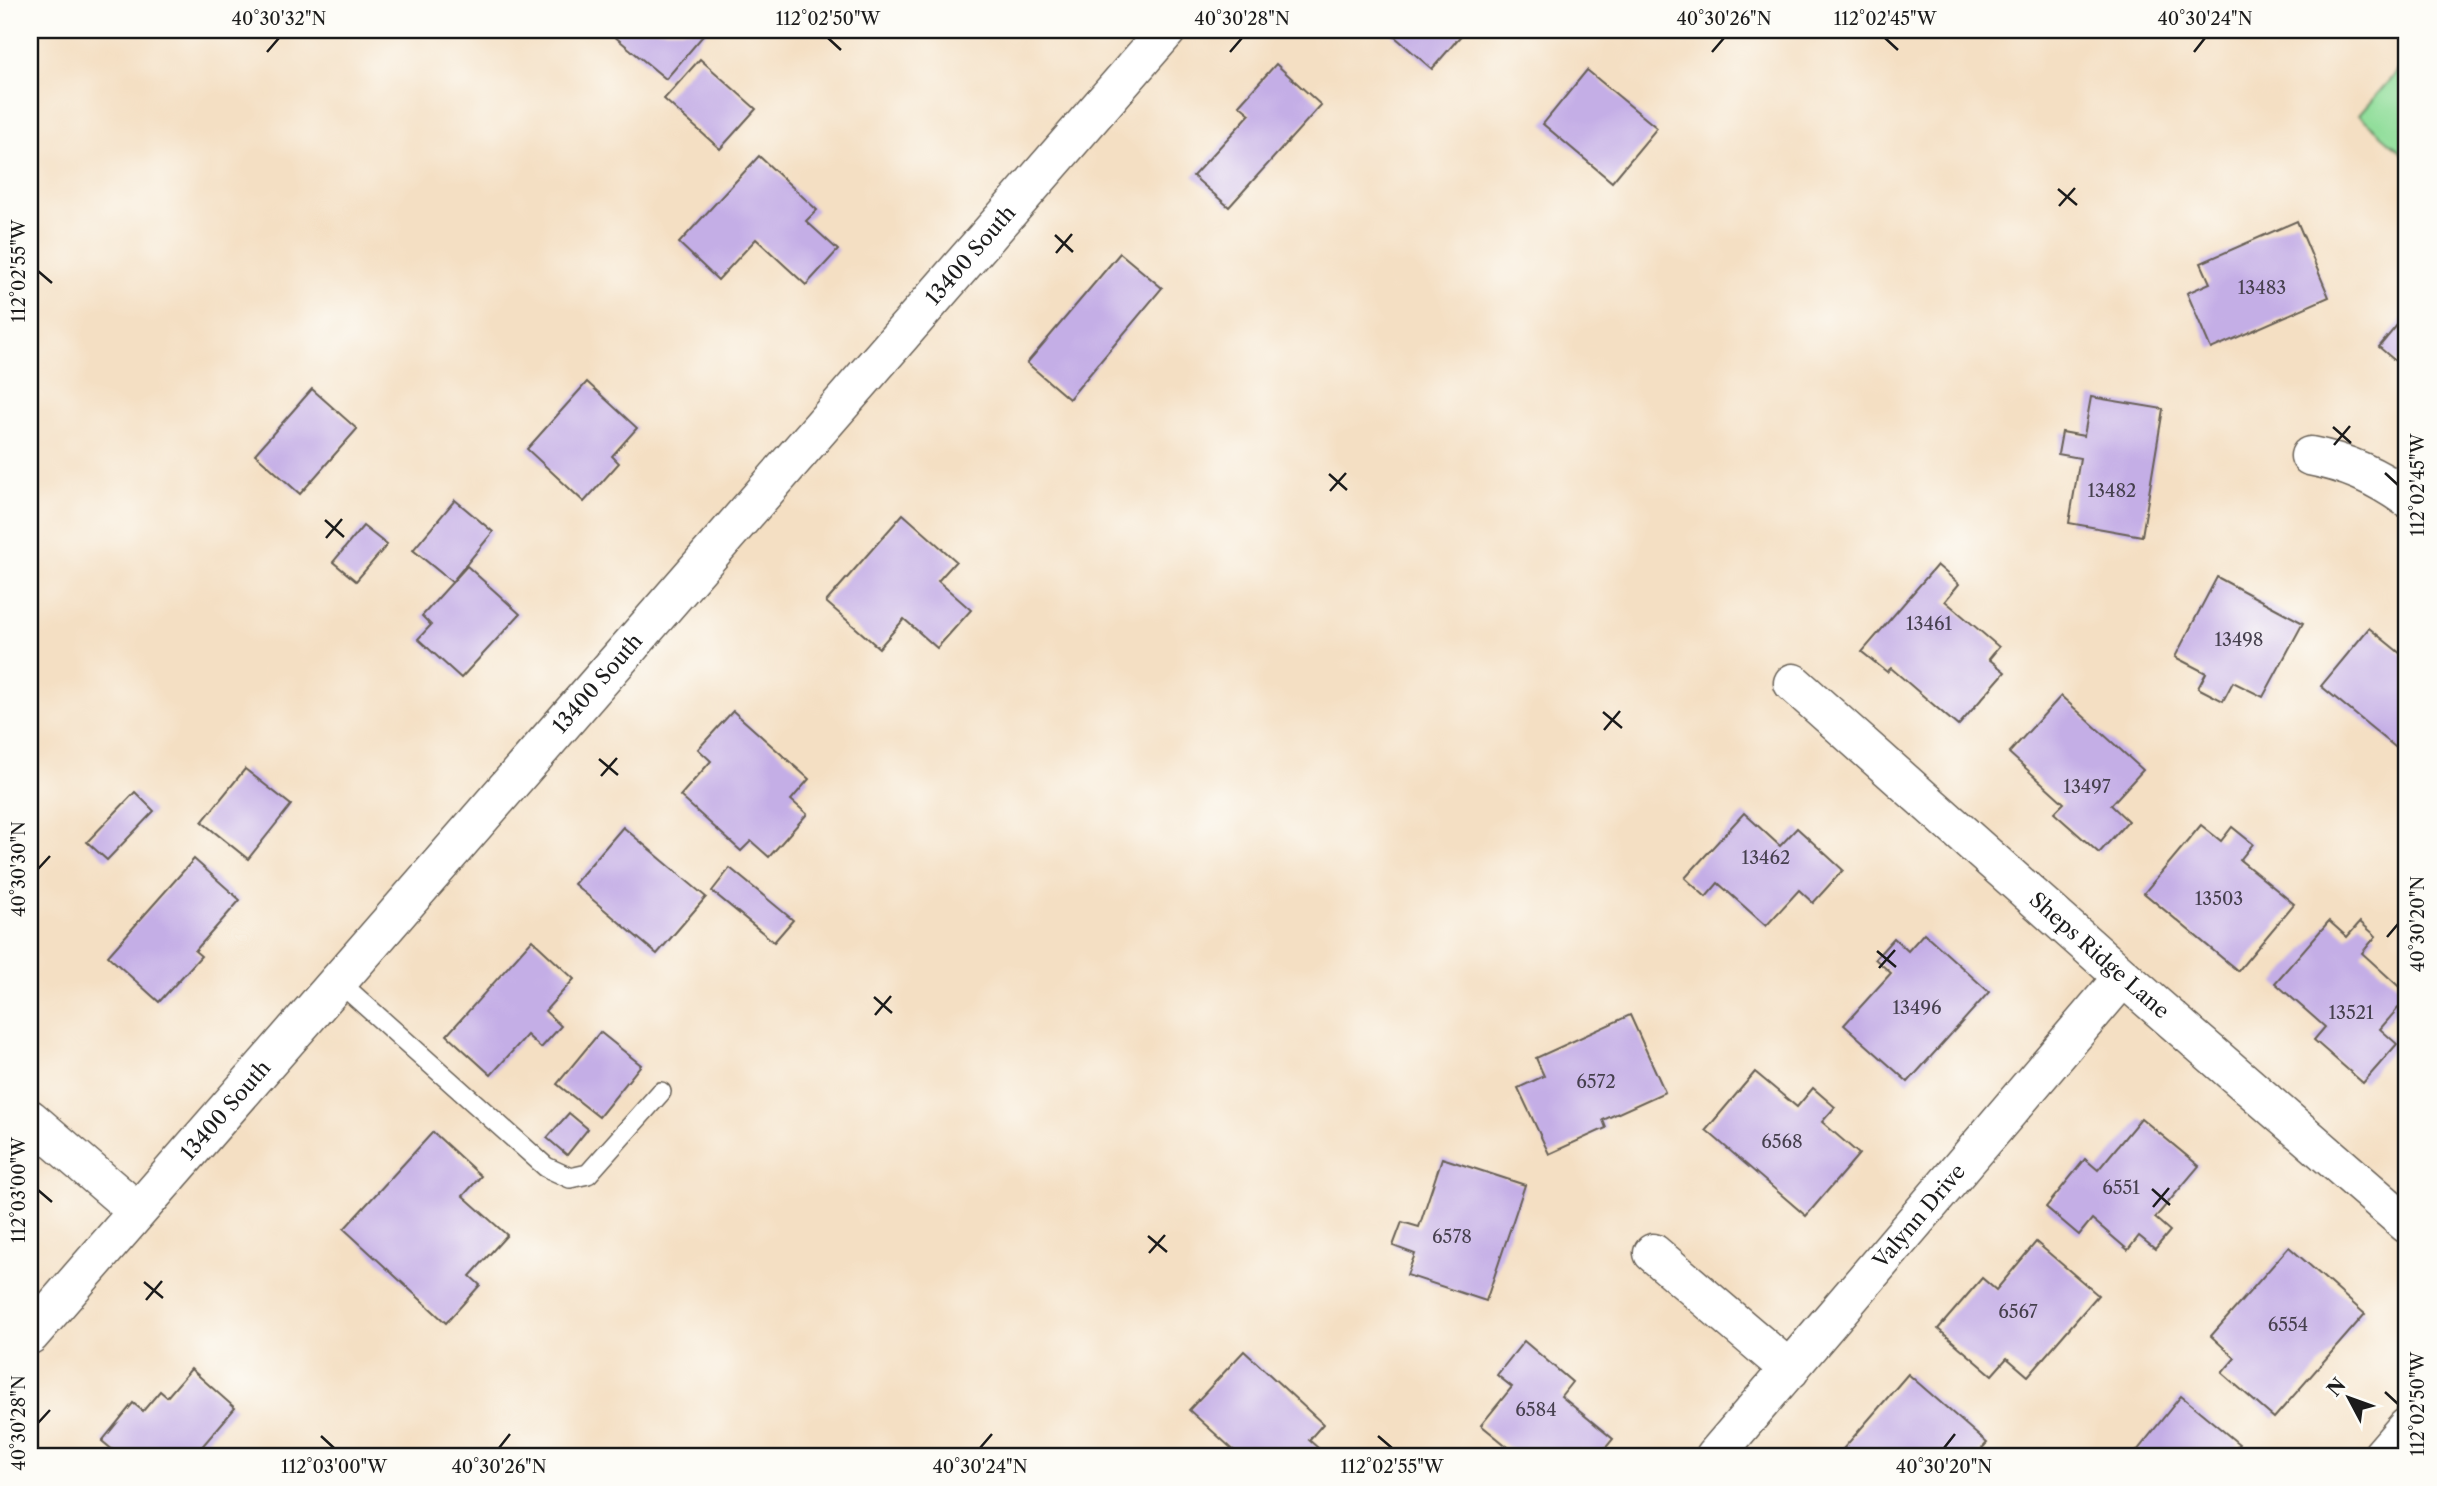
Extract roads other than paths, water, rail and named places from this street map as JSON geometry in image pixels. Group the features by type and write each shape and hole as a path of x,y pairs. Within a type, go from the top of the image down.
{"street":[{"name":"13400 South","path":"30,1335 1167,30"},
{"path":"2310,456 2358,468 2384,481 2407,498"},
{"name":"Sheps Ridge Lane","path":"1793,683 2123,978 2407,1224"},
{"name":"Valynn Drive","path":"1714,1456 2123,978"},
{"path":"30,1119 137,1211"},
{"path":"1653,1253 1790,1370"},
{"path":"2382,1456 2407,1427"}],"lane":[{"path":"338,981 547,1167 570,1178 588,1174 661,1092"}]}
